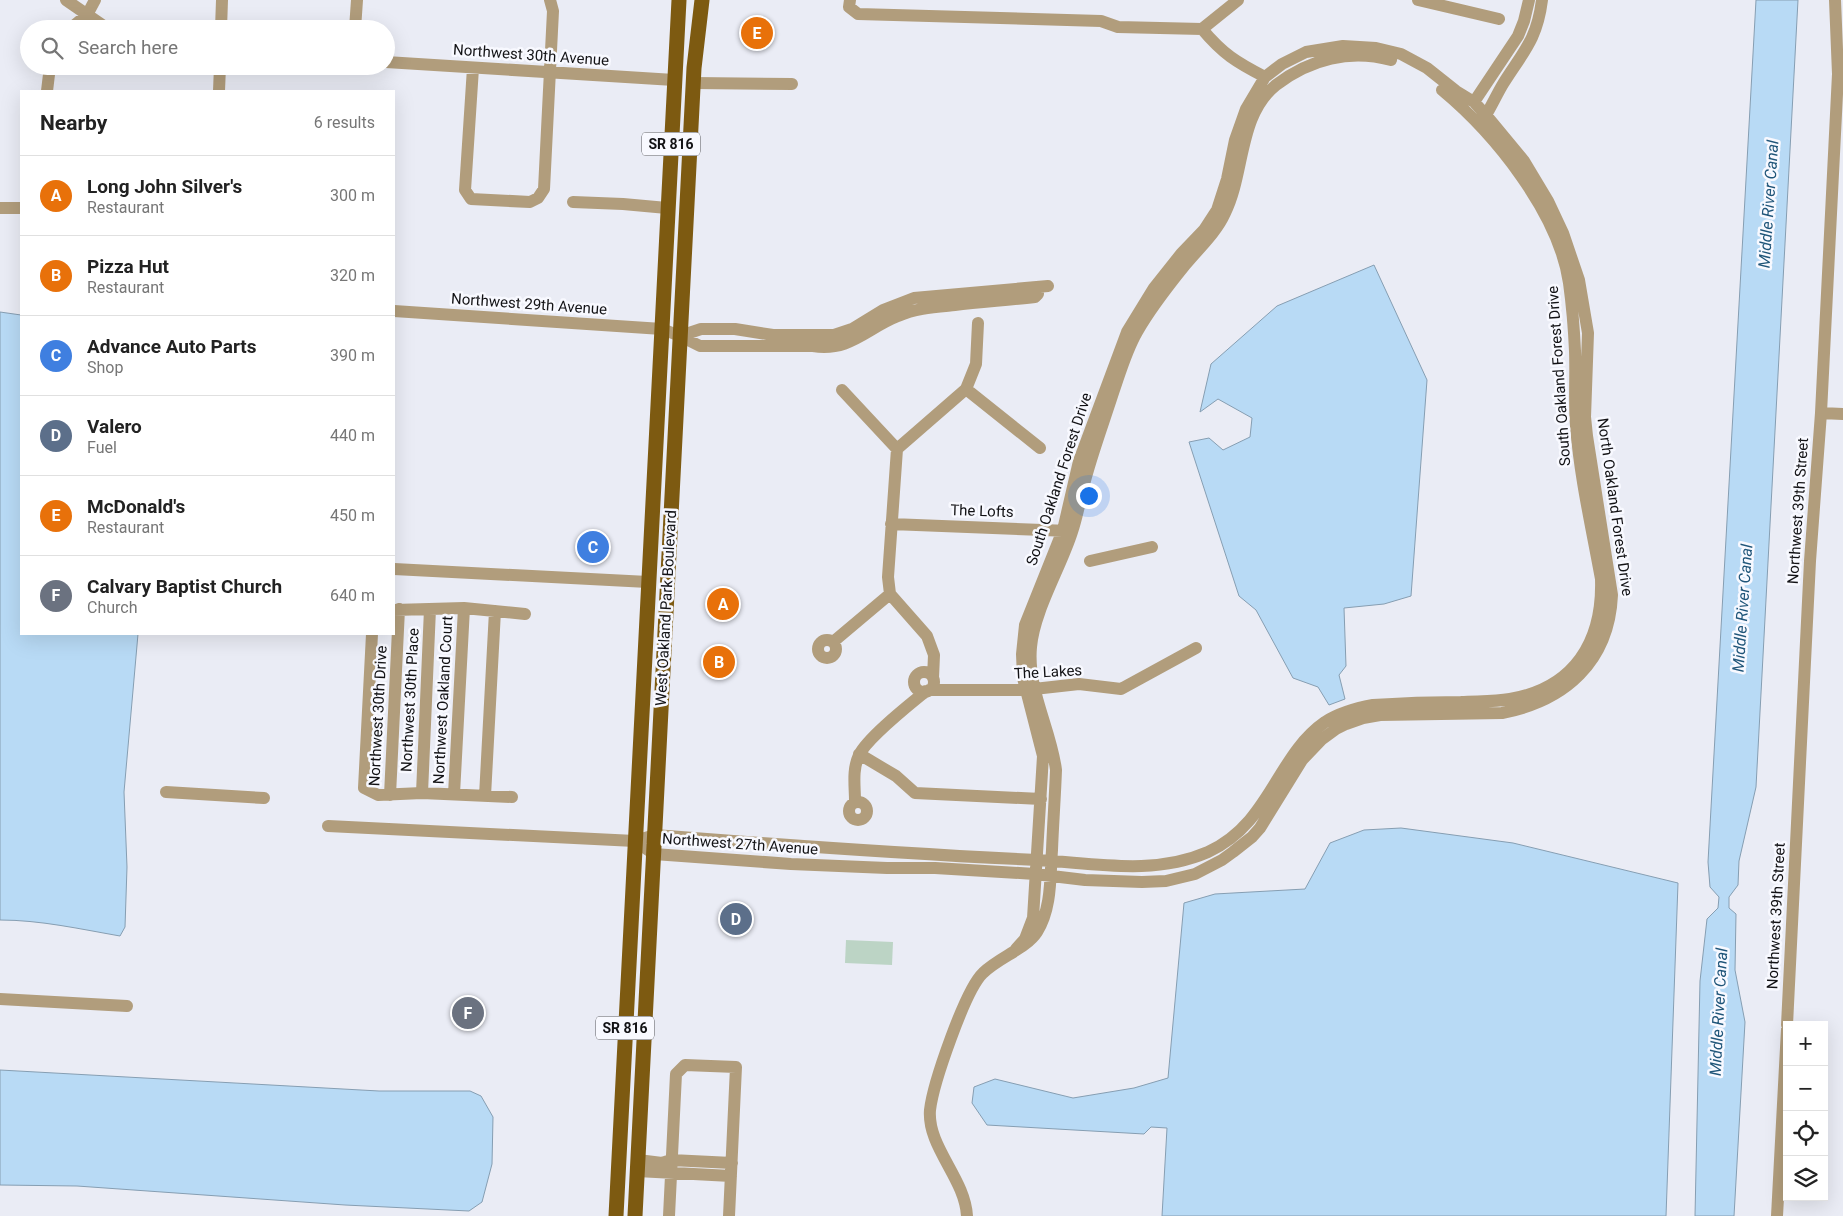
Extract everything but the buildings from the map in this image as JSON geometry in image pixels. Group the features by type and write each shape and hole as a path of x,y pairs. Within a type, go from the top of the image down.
{"main road":[{"name":"West Oakland Park Boulevard","path":"616,1216 678,0"},
{"name":"West Oakland Park Boulevard","path":"635,1216 693,83 702,0"},
{"path":"676,52 681,59 685,72 693,83"},
{"path":"674,80 681,86 683,93 692,102"},
{"path":"651,548 667,578"},
{"path":"648,582 656,585 666,602"},
{"path":"620,1144 624,1160 638,1165"},
{"path":"618,1168 627,1172 636,1190"}],"street":[{"path":"66,0 94,20"},
{"path":"81,20 87,15 95,0"},
{"path":"221,20 222,0"},
{"path":"356,20 357,0"},
{"path":"850,0 850,7 858,14 1101,21 1118,27 1202,29 1238,0"},
{"path":"1418,0 1499,19"},
{"path":"1474,102 1518,36 1529,0"},
{"path":"1486,115 1502,85 1531,42 1540,15 1542,0"},
{"name":"Northwest 39th Street","path":"1787,1021 1810,561 1821,413 1838,74 1835,0"},
{"path":"473,68 464,190 471,199 530,202 538,198 544,189 553,11 551,1"},
{"path":"1202,29 1218,48 1240,65 1265,77"},
{"name":"South Oakland Forest Drive","path":"1137,324 1154,288 1181,254 1204,230 1217,210 1227,179 1235,140 1246,109 1265,77 1282,64 1306,52 1343,46 1376,48 1401,54 1427,68 1456,91 1474,102"},
{"name":"South Oakland Forest Drive","path":"635,841 655,835 850,850 1036,860 1120,866 1145,866 1179,862 1210,851 1235,836 1251,819 1299,749 1314,731 1336,716 1368,706 1498,701 1519,698 1546,689 1568,674 1586,650 1597,626 1600,611 1601,580 1577,440 1575,350 1569,281 1548,218 1505,154 1457,102 1403,63 1381,57 1346,55 1320,61 1275,86 1260,105 1245,137 1238,177 1224,215 1213,232 1137,324 1127,332 1097,426 1079,461 1068,531 1025,625 1021,663 1029,690 1043,756 1041,799 1036,860 1035,874 1033,918 1025,939 1016,949"},
{"name":"Northwest 30th Avenue","path":"395,63 674,80"},
{"path":"47,90 49,75"},
{"path":"219,90 220,75"},
{"path":"693,83 792,84"},
{"name":"North Oakland Forest Drive","path":"1035,874 1085,880 1154,882 1195,874 1222,860 1252,837 1274,808 1307,755 1321,740 1336,729 1363,718 1380,714 1493,713 1519,710 1548,699 1572,682 1587,666 1599,648 1609,621 1612,595 1585,417 1588,332 1581,290 1563,233 1548,201 1524,161 1474,102"},
{"path":"573,202 667,208"},
{"path":"0,208 20,208"},
{"path":"680,336 701,329 735,329 773,335 821,336 838,340 852,329 863,329 883,310 914,298 1043,286"},
{"name":"Northwest 29th Avenue","path":"395,311 662,329 680,336"},
{"path":"856,802 854,773 859,754 873,738 912,702 927,683 930,659 931,648 923,630 890,594 888,577 897,450 966,389 976,364 978,323"},
{"path":"966,389 1040,448"},
{"path":"842,390 897,450"},
{"path":"1821,413 1843,414"},
{"name":"The Lofts","path":"891,524 1068,531"},
{"path":"1090,561 1152,546"},
{"path":"395,569 648,582"},
{"path":"833,642 890,594"},
{"path":"397,609 464,608 525,614"},
{"name":"Northwest Oakland Court","path":"454,794 464,608"},
{"name":"Northwest 30th Drive","path":"390,795 397,609"},
{"name":"Northwest 30th Place","path":"422,793 430,609"},
{"path":"485,796 495,612"},
{"path":"372,635 364,788 378,795 422,793 512,797"},
{"name":"The Lakes","path":"927,683 952,690 1029,690 1079,684 1121,689 1196,648"},
{"name":"South Oakland Forest Drive","path":"967,1216 964,1198 931,1126 930,1110 945,1055 972,988 981,974 1029,941 1037,931 1044,916 1051,877 1056,770 1054,754 1029,690"},
{"path":"859,754 896,776 915,793 1041,799"},
{"path":"166,792 264,798"},
{"path":"328,826 635,841"},
{"name":"Northwest 27th Avenue","path":"635,841 654,854 786,864 935,868 1035,874"},
{"path":"0,999 127,1006"},
{"path":"669,1216 676,1074 685,1065 736,1067 729,1216"},
{"path":"1777,1216 1785,1066"},
{"path":"638,1165 731,1170"}],"green space":[{"path":"846,940 893,942 892,965 845,963"}],"water":[{"name":"Middle River Canal","path":"1756,0 1798,0 1756,787 1739,861 1738,885 1729,897 1729,908 1736,914 1735,970 1745,1022 1734,1216 1695,1216 1700,981 1707,919 1718,908 1719,897 1710,887 1708,862"},
{"path":"1374,265 1427,380 1411,596 1384,604 1344,608 1346,666 1339,675 1345,699 1329,705 1318,687 1293,678 1256,610 1239,596 1189,442 1209,438 1223,450 1250,437 1252,418 1218,399 1200,412 1211,364 1277,306"},
{"path":"0,312 20,315 20,635 138,635 124,792 127,867 125,927 120,936 45,923 0,920"},
{"path":"1401,828 1513,843 1678,883 1666,1216 1162,1216 1167,1128 1151,1127 1144,1134 987,1125 972,1103 974,1087 995,1079 1073,1098 1134,1088 1168,1078 1184,903 1215,894 1305,889 1330,843 1364,830"},
{"path":"0,1070 379,1091 470,1091 481,1096 493,1117 492,1164 482,1202 469,1211 345,1205 77,1186 0,1185"}],"place":[{"name":"McDonald's","path":"757,33"},
{"name":"Advance Auto Parts","path":"593,547"},
{"name":"Long John Silver's","path":"723,604"},
{"name":"Pizza Hut","path":"719,662"},
{"name":"Valero","path":"736,919"},
{"name":"Calvary Baptist Church","path":"468,1013"}]}
